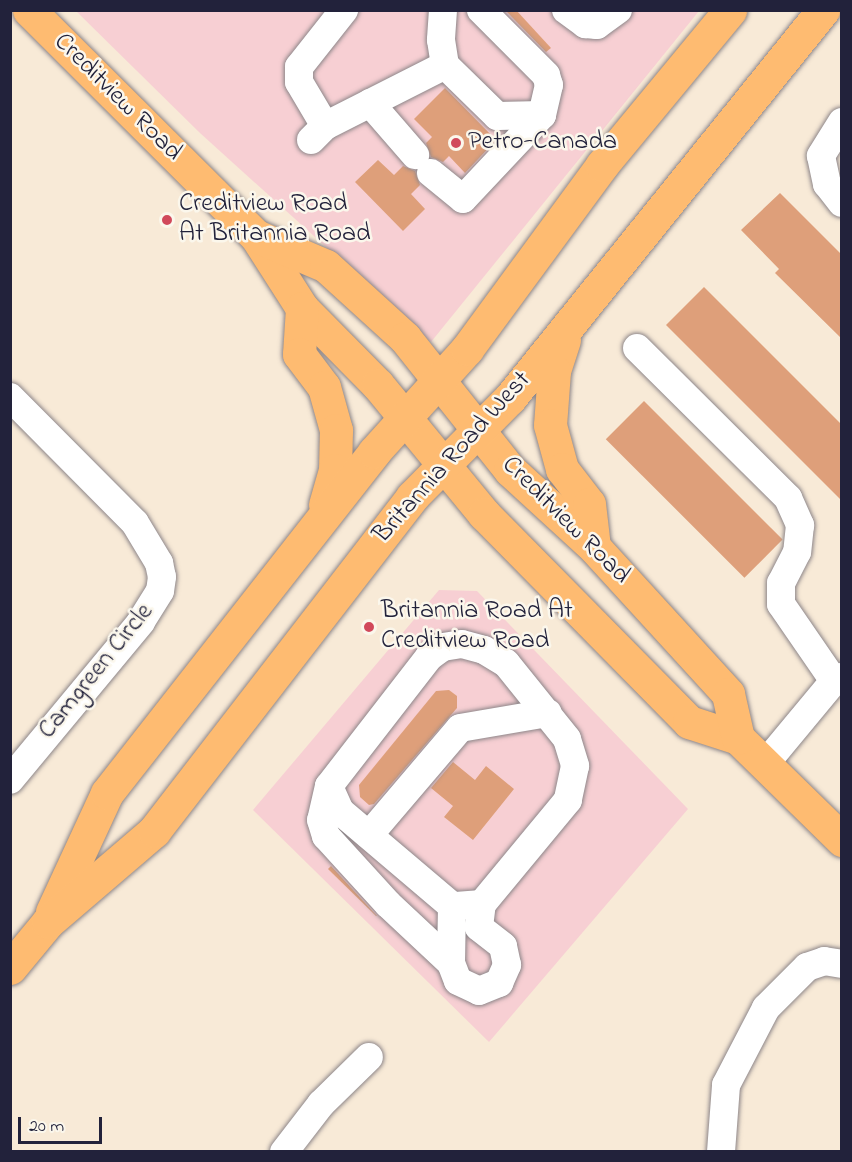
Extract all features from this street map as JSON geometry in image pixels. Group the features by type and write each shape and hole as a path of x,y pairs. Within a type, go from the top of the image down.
{"main road":[{"name":"Creditview Road","path":"29,10 256,236 302,308 405,417 484,514 689,722 738,738 842,840"},
{"name":"Britannia Road West","path":"48,922 107,793 322,516 405,417 467,349 602,165 730,10"},
{"name":"Britannia Road West","path":"10,968 48,922 154,831 412,496 510,398 823,10"},
{"name":"Creditview Road","path":"256,236 326,266 405,338 510,470 594,547 728,694 738,738"},
{"path":"302,308 299,354 324,387 336,430 335,470 322,516"},
{"path":"571,321 554,371 550,425 562,469 589,504 594,547"}],"street":[{"path":"344,10 299,67 299,82 318,133 370,103 446,65"},
{"path":"443,10 441,40 446,65 498,116 542,115"},
{"path":"370,103 423,164 463,199 542,115 549,86 546,75 481,10"},
{"path":"566,10 585,24 597,25 618,10"},
{"path":"842,122 821,156 827,184 842,203"},
{"path":"638,348 788,498 800,525 796,552 781,583 781,604 838,679 765,764"},
{"name":"Camgreen Circle","path":"10,397 135,523 159,563 162,577 160,591 141,622 10,780"},
{"path":"451,963 388,904 326,836 321,820 329,786 429,657 443,647 462,644 484,650 506,663 567,739 575,766 568,800 482,904 479,927 503,946 507,965 499,983 479,991 458,981 451,963 452,906"},
{"path":"369,835 460,728 548,713"},
{"path":"329,786 340,811 452,906 482,904"},
{"path":"720,1152 726,1085 766,1008 807,967 824,961 842,964"},
{"path":"284,1152 321,1104 369,1057"}],"shaded area":[{"path":"76,11 699,11 431,342 200,133"},
{"path":"439,590 477,591 688,809 489,1042 253,810"}],"building":[{"path":"505,10 516,10 551,48 546,52"},
{"path":"445,88 496,140 465,173 449,156 443,162 431,157 426,143 432,137 414,119"},
{"path":"378,160 394,175 403,166 415,171 420,185 411,194 425,209 403,231 355,182"},
{"path":"780,193 842,255 842,339 775,273 779,269 741,230"},
{"path":"704,287 842,425 842,501 666,325"},
{"path":"644,401 783,540 744,578 606,439"},
{"path":"449,690 457,696 457,708 374,804 369,805 360,797 359,785 436,691"},
{"path":"453,762 475,780 486,766 514,789 473,840 444,817 453,806 431,788"},
{"path":"331,866 377,916 328,869"}],"place":[{"name":"Petro-Canada","path":"456,143"},
{"name":"Creditview Road At Britannia Road","path":"167,220"},
{"name":"Britannia Road At Creditview Road","path":"369,627"}]}
